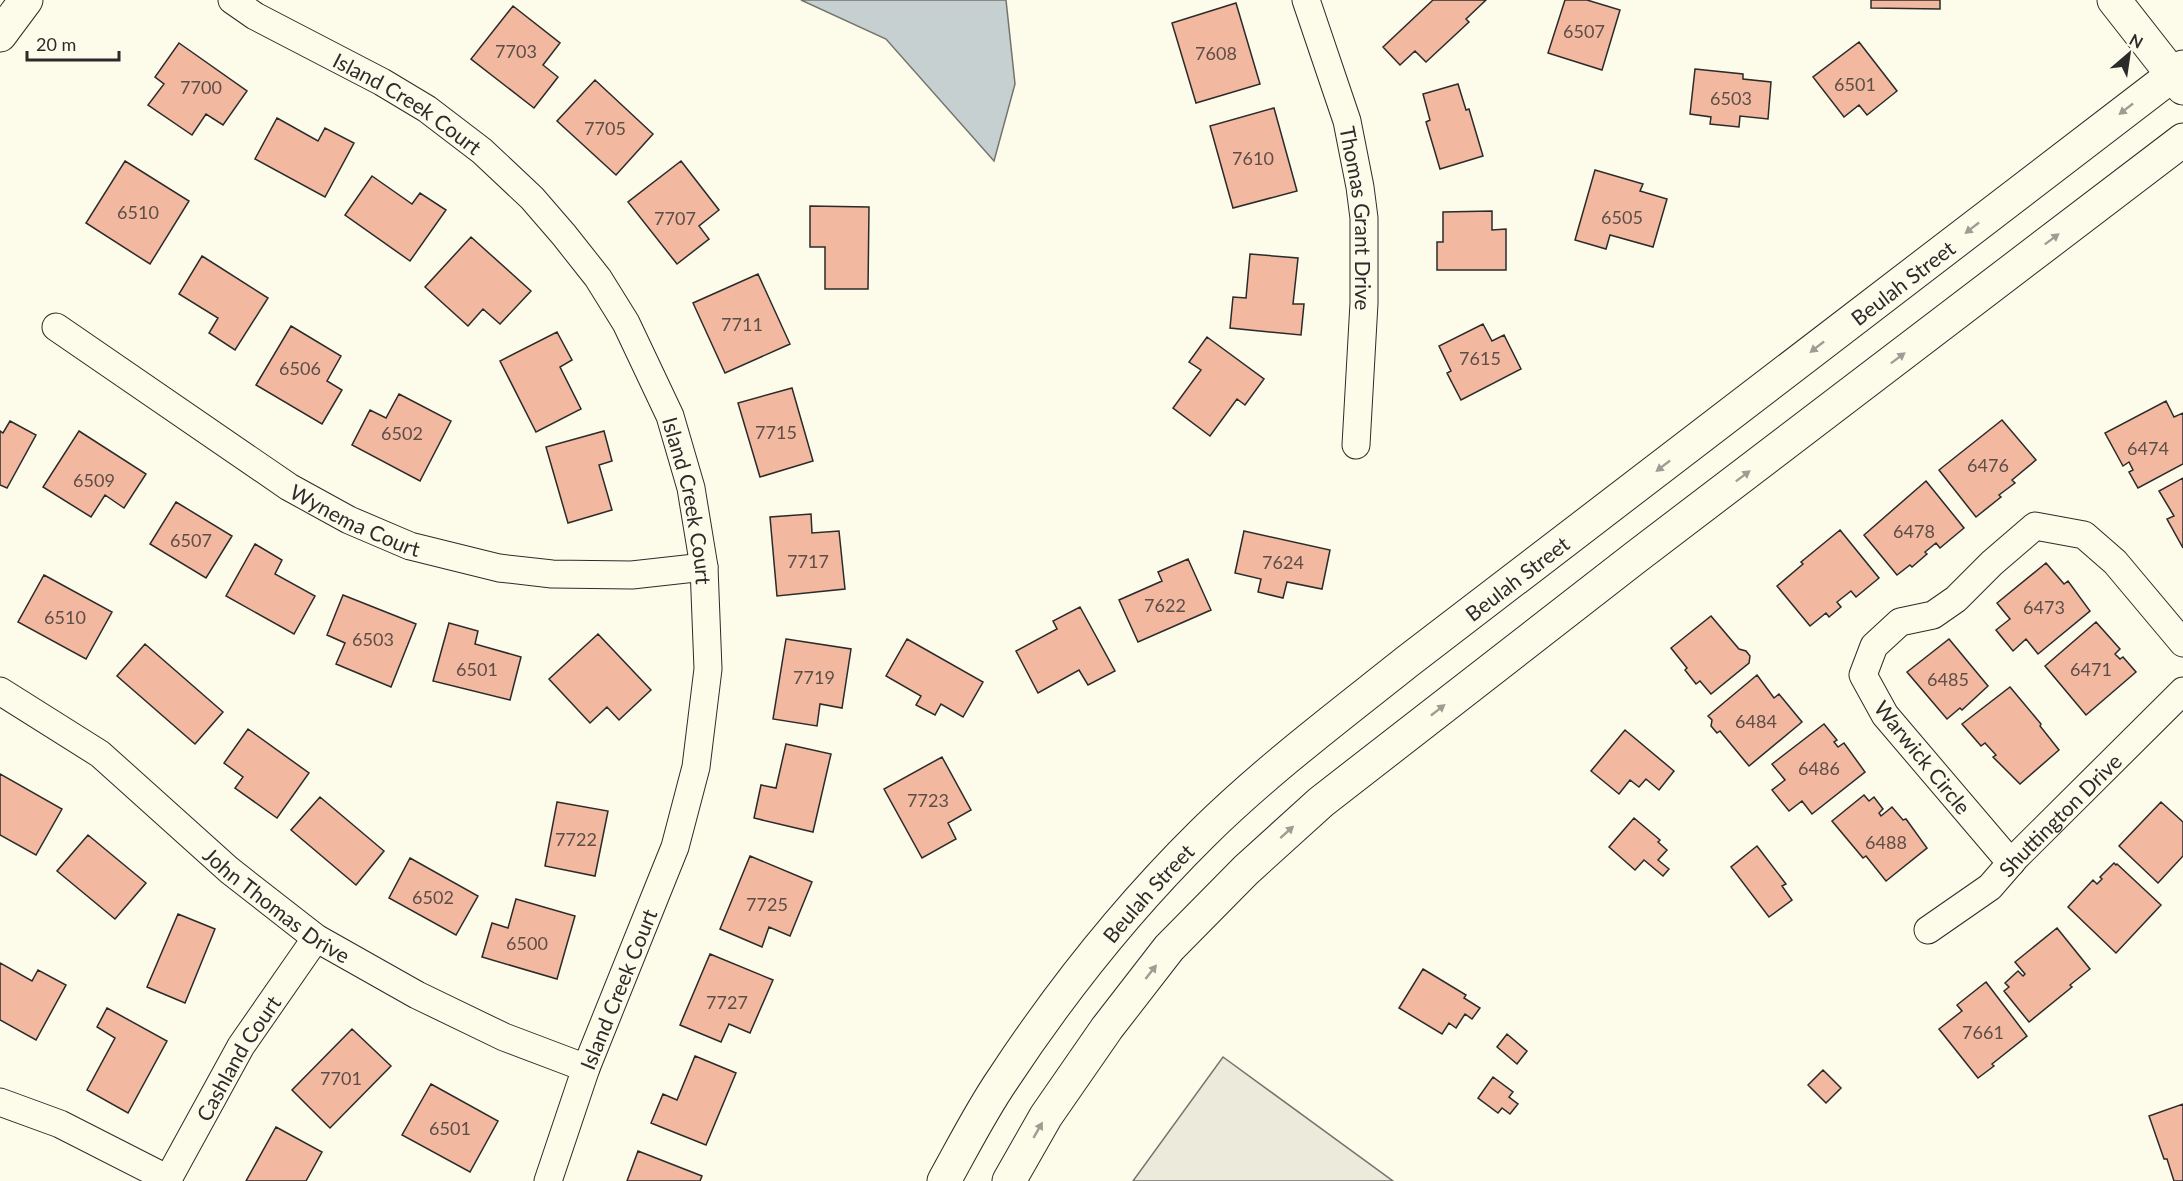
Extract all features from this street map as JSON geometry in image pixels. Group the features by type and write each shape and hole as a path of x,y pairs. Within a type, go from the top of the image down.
{"main road":[{"path":"0,35 26,0"},
{"path":"2114,0 2179,76"},
{"name":"Beulah Street","path":"944,1181 1002,1081 1061,995 1132,909 1196,841 1282,761 1418,653 2179,76"},
{"path":"1009,1181 1046,1116 1107,1028 1169,948 1246,870 1321,802 1636,557 2183,140"}],"street":[{"name":"Island Creek Court","path":"232,0 255,16 382,82 427,109 482,151 532,198 598,278 626,323 670,417 692,488 704,567 708,669 696,767 675,847 586,1068 548,1181"},
{"name":"Thomas Grant Drive","path":"1306,0 1347,121 1364,218 1365,303 1356,445"},
{"name":"Wynema Court","path":"56,327 289,487 349,520 410,546 499,568 552,574 632,575 704,567"},
{"name":"Warwick Circle","path":"2011,863 1885,715 1863,675 1874,646 1900,622 1933,615 1956,598 1992,563 2036,526 2084,535 2115,562 2183,643"},
{"name":"John Thomas Drive","path":"0,691 100,754 229,870 316,938 417,995 504,1037 586,1068"},
{"name":"Shuttington Drive","path":"1928,930 1990,888 2011,863 2183,691"},
{"name":"Cashland Court","path":"168,1180 241,1046 316,938"},
{"path":"0,1102 60,1124 168,1180"}],"shaded area":[{"path":"801,0 1006,0 1015,84 994,161 886,39"},
{"path":"1223,1057 1393,1181 1133,1181"}],"building":[{"path":"1433,0 1486,0 1466,19 1469,22 1426,62 1415,51 1400,65 1383,47"},
{"path":"1565,0 1587,0 1620,10 1602,70 1548,53"},
{"path":"1871,0 1940,0 1940,9 1871,8"},
{"path":"1236,3 1260,84 1196,103 1172,23"},
{"path":"513,6 560,43 543,65 558,77 534,108 471,59"},
{"path":"1859,42 1897,91 1867,115 1859,105 1844,117 1813,77"},
{"path":"179,43 247,91 223,125 206,114 192,135 148,105 164,84 155,77"},
{"path":"1695,69 1743,74 1743,79 1771,82 1768,119 1740,116 1739,127 1710,124 1711,117 1690,114"},
{"path":"595,80 653,134 616,175 557,121"},
{"path":"1458,84 1466,110 1469,109 1483,156 1440,169 1426,122 1430,120 1423,94"},
{"path":"1274,108 1297,191 1233,208 1210,126"},
{"path":"277,118 318,141 325,128 354,143 325,197 255,159"},
{"path":"125,161 189,201 150,264 86,223"},
{"path":"681,161 719,210 699,226 709,239 677,264 628,202"},
{"path":"1595,170 1643,184 1640,191 1667,199 1653,247 1610,235 1606,249 1575,240"},
{"path":"372,176 412,204 420,193 446,210 410,261 345,215"},
{"path":"810,206 869,207 868,289 825,289 825,247 810,247"},
{"path":"1492,211 1492,230 1506,229 1506,270 1437,270 1437,242 1443,242 1443,212"},
{"path":"471,237 531,291 500,324 483,309 468,326 425,287"},
{"path":"1250,254 1298,258 1293,304 1304,304 1301,335 1230,328 1233,297 1246,298"},
{"path":"202,256 268,298 235,350 209,333 218,318 179,294"},
{"path":"758,274 790,344 725,373 693,303"},
{"path":"1483,324 1492,341 1504,335 1521,369 1461,400 1447,373 1451,371 1439,346"},
{"path":"291,326 341,356 327,381 342,390 322,424 256,385"},
{"path":"557,332 572,360 560,367 581,409 536,432 500,361"},
{"path":"1207,337 1264,379 1245,405 1237,399 1210,436 1173,408 1201,370 1189,362"},
{"path":"792,388 813,461 760,477 738,403"},
{"path":"399,394 451,421 420,481 352,445 370,410 386,418"},
{"path":"2166,401 2174,417 2183,413 2183,464 2138,488 2129,472 2133,470 2129,462 2123,466 2105,433"},
{"path":"2002,420 2036,460 2012,480 2015,483 1999,495 2001,497 1976,517 1939,470"},
{"path":"10,421 36,435 7,488 0,485 0,431 3,433"},
{"path":"79,431 146,474 124,508 105,495 91,517 43,487"},
{"path":"604,431 612,461 599,465 612,510 568,523 546,447"},
{"path":"2183,478 2183,548 2167,519 2174,516 2159,491"},
{"path":"1926,481 1964,528 1940,548 1936,543 1912,567 1910,565 1897,575 1864,535"},
{"path":"176,502 232,536 206,578 150,544"},
{"path":"811,514 812,533 839,531 845,589 777,596 770,517"},
{"path":"1840,530 1879,578 1856,597 1851,591 1837,602 1841,607 1829,617 1826,613 1810,626 1777,586 1803,564 1801,562"},
{"path":"1244,531 1330,550 1322,589 1287,582 1283,598 1258,592 1261,579 1235,573"},
{"path":"255,544 282,560 275,574 315,596 294,634 226,596"},
{"path":"1188,559 1211,610 1138,642 1119,600 1162,581 1158,572"},
{"path":"2046,563 2064,584 2068,581 2090,611 2038,654 2026,639 2013,651 1996,630 2010,619 1997,603"},
{"path":"44,575 112,612 86,659 18,622"},
{"path":"343,595 416,624 391,687 336,664 345,643 327,635"},
{"path":"1080,607 1115,671 1088,685 1079,670 1038,693 1016,651 1057,629 1053,621"},
{"path":"1711,616 1739,649 1746,651 1750,656 1749,663 1711,694 1700,681 1696,684 1671,648"},
{"path":"2096,622 2120,649 2115,654 2120,659 2123,657 2136,672 2086,715 2045,666"},
{"path":"449,623 478,631 475,644 521,657 510,700 433,681"},
{"path":"598,634 651,690 619,720 607,707 590,723 549,679"},
{"path":"786,639 851,649 842,708 820,704 817,726 773,719"},
{"path":"907,639 983,682 963,717 941,704 935,715 916,705 921,696 886,676"},
{"path":"1949,639 1988,686 1962,710 1960,708 1947,719 1907,672"},
{"path":"145,644 223,712 195,744 117,676"},
{"path":"1757,675 1774,698 1779,694 1802,722 1749,766 1720,731 1717,733 1711,726 1712,720 1708,716"},
{"path":"2010,687 2059,750 2020,784 1993,757 1996,755 1985,743 1981,746 1962,724"},
{"path":"1824,724 1837,740 1834,742 1838,747 1844,743 1865,772 1812,814 1802,801 1789,811 1772,790 1785,780 1772,764"},
{"path":"248,729 309,773 277,818 235,788 243,777 224,763"},
{"path":"1625,730 1674,771 1659,790 1646,779 1639,787 1630,780 1619,794 1591,771"},
{"path":"786,744 831,754 813,832 754,818 761,785 776,788"},
{"path":"942,757 971,810 948,823 956,839 922,858 884,789"},
{"path":"0,774 62,809 36,855 0,835"},
{"path":"1864,795 1869,801 1874,797 1883,809 1879,813 1881,816 1892,807 1903,820 1906,819 1927,848 1886,881 1866,856 1863,858 1832,821"},
{"path":"320,797 384,851 356,885 291,830"},
{"path":"557,802 608,811 595,876 545,866"},
{"path":"2161,802 2183,822 2183,856 2158,883 2119,846"},
{"path":"1634,818 1660,840 1658,842 1667,850 1658,860 1669,869 1663,876 1644,860 1635,870 1609,847"},
{"path":"88,835 146,883 115,919 57,871"},
{"path":"1757,846 1786,884 1782,886 1792,900 1769,917 1731,867"},
{"path":"750,856 812,882 790,936 769,927 762,947 720,929"},
{"path":"410,858 478,896 456,935 389,898"},
{"path":"2114,863 2161,905 2116,953 2068,907 2093,880 2097,884 2102,879 2100,877"},
{"path":"516,899 575,916 557,979 482,957 492,923 508,928"},
{"path":"178,914 215,929 185,1003 147,987"},
{"path":"2057,928 2090,969 2029,1022 2004,991 2009,987 2005,983 2018,971 2023,976 2025,974 2015,962"},
{"path":"710,954 773,980 750,1033 729,1024 721,1042 680,1025"},
{"path":"0,963 32,981 38,970 66,985 36,1040 0,1020"},
{"path":"1423,969 1466,995 1464,998 1480,1008 1472,1019 1465,1014 1456,1028 1449,1023 1442,1034 1399,1008"},
{"path":"1986,982 2027,1036 1978,1078 1939,1029 1962,1011 1957,1005"},
{"path":"107,1008 167,1041 128,1113 87,1090 115,1038 97,1027"},
{"path":"352,1029 391,1066 330,1128 292,1090"},
{"path":"1507,1034 1527,1051 1517,1064 1497,1047"},
{"path":"695,1056 736,1073 706,1145 651,1123 663,1094 677,1100"},
{"path":"1823,1070 1841,1088 1826,1103 1808,1085"},
{"path":"1493,1077 1513,1092 1509,1097 1518,1104 1510,1114 1502,1108 1498,1113 1478,1098"},
{"path":"431,1084 498,1121 470,1172 402,1135"},
{"path":"2183,1104 2183,1181 2174,1181 2149,1116"},
{"path":"276,1127 322,1152 306,1181 246,1181"},
{"path":"638,1151 702,1176 700,1181 627,1181"}]}
